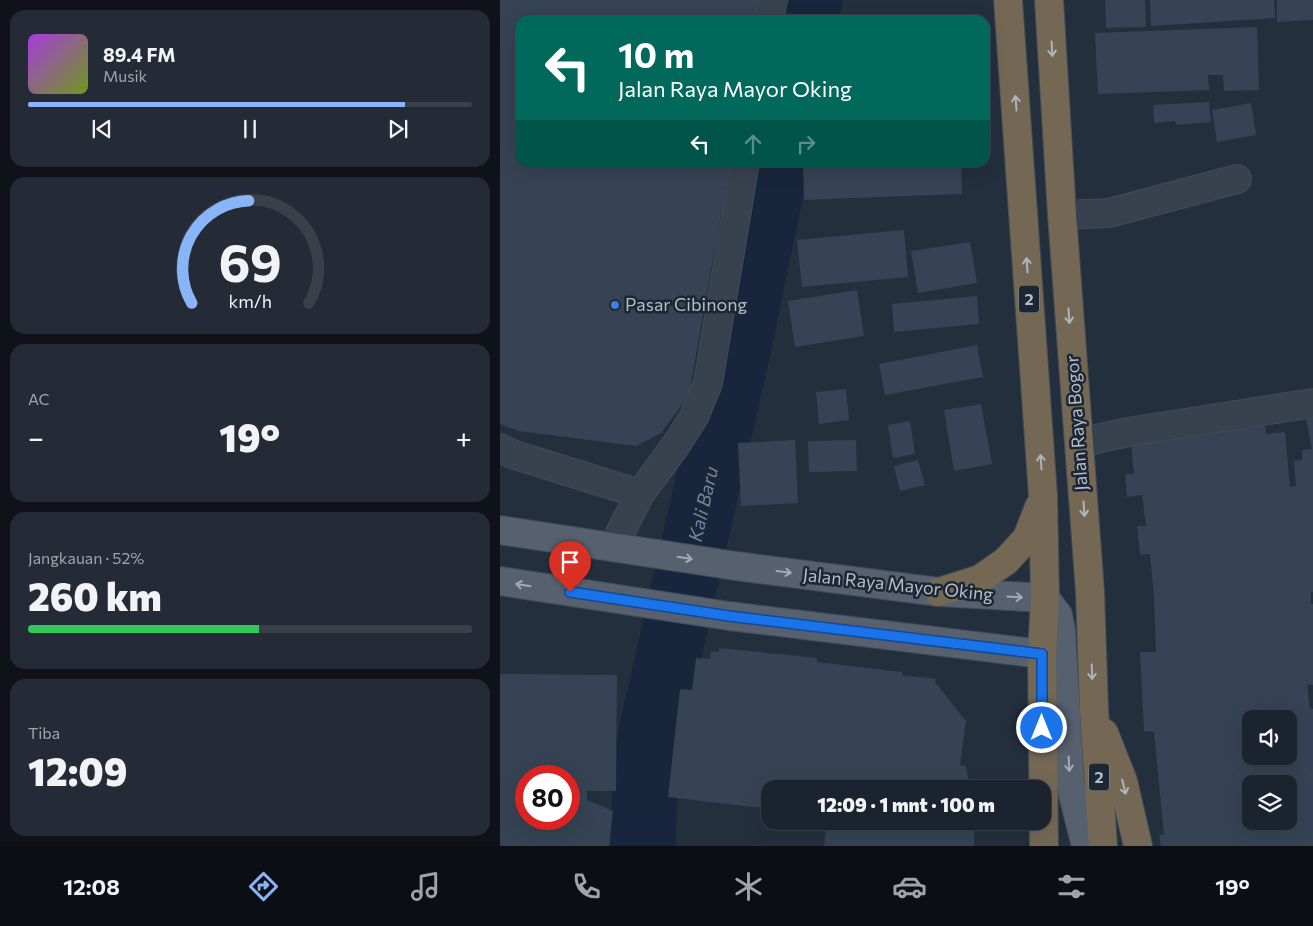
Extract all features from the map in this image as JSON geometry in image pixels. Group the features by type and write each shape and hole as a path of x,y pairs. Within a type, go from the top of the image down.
{"highway":[{"name":"2","path":"1008,0 1043,496 1045,598 1042,654 1042,844"},
{"name":"Jalan Raya Bogor","path":"1049,0 1062,215 1090,592 1094,709 1103,846"},
{"path":"940,592 980,579 1006,561 1027,538 1043,496"},
{"path":"1094,709 1123,781 1138,846"}],"main road":[{"name":"Jalan Raya Mayor Oking","path":"500,530 736,566 940,592 1045,598"},
{"path":"500,581 729,616 1042,654"},
{"path":"1045,598 1058,615 1061,630 1070,783 1086,846"}],"lane":[{"path":"771,15 773,0"},
{"path":"625,549 640,494 694,417 708,383 744,167"},
{"path":"1062,215 1109,213 1237,178"},
{"path":"1079,443 1128,432 1313,403"},
{"path":"500,448 512,454 640,494"}],"building":[{"name":"Pasar Cibinong","path":"500,0 759,0 756,15 515,15 515,167 729,167 689,395 661,433 636,446 519,431 500,424"},
{"path":"1105,0 1145,0 1146,27 1106,28"},
{"path":"1150,0 1274,0 1275,18 1151,26"},
{"path":"1277,0 1313,0 1313,20 1277,22"},
{"path":"1257,27 1259,90 1224,91 1223,75 1208,75 1209,90 1098,94 1095,33"},
{"path":"1209,102 1211,122 1176,125 1175,121 1154,123 1153,105"},
{"path":"1251,103 1256,135 1217,142 1212,110"},
{"path":"803,167 961,167 962,194 804,200"},
{"path":"904,230 908,277 802,287 797,240"},
{"path":"970,242 977,283 918,293 911,251"},
{"path":"857,290 864,336 795,347 788,301"},
{"path":"977,296 979,324 894,332 892,304"},
{"path":"977,345 983,377 885,395 879,364"},
{"path":"846,389 849,420 819,424 816,392"},
{"path":"981,404 992,464 954,471 944,410"},
{"path":"1313,418 1313,592 1311,592 1311,604 1313,604 1313,685 1307,684 1310,709 1313,709 1313,846 1161,846 1159,835 1164,835 1154,732 1144,731 1140,652 1156,652 1154,597 1150,554 1140,555 1137,526 1146,526 1142,495 1127,497 1125,474 1134,474 1131,444 1265,425 1266,434 1285,432 1290,487 1296,486 1294,461 1302,460 1302,450 1312,449 1306,419"},
{"path":"910,421 915,454 893,458 888,425"},
{"path":"795,440 798,503 741,506 738,443"},
{"path":"856,440 857,471 809,472 808,441"},
{"path":"918,460 925,485 900,491 894,466"},
{"path":"719,648 817,658 817,662 902,672 902,675 936,679 935,682 966,721 960,765 966,766 968,780 761,780 761,808 668,797 680,689 692,690 696,658 710,659 711,651 719,652"},
{"path":"500,674 617,675 616,791 587,791 587,800 613,811 609,846 500,846"},
{"path":"826,830 974,830 974,846 824,846"}],"waterway":[{"name":"Kali Baru","path":"807,15 810,0"},
{"name":"Kali Baru","path":"643,846 646,755 739,346 776,167"}],"place":[{"name":"Pasar Cibinong","path":"615,305"}],"route":[{"path":"570,592 729,616 1042,654 1042,728"}]}
